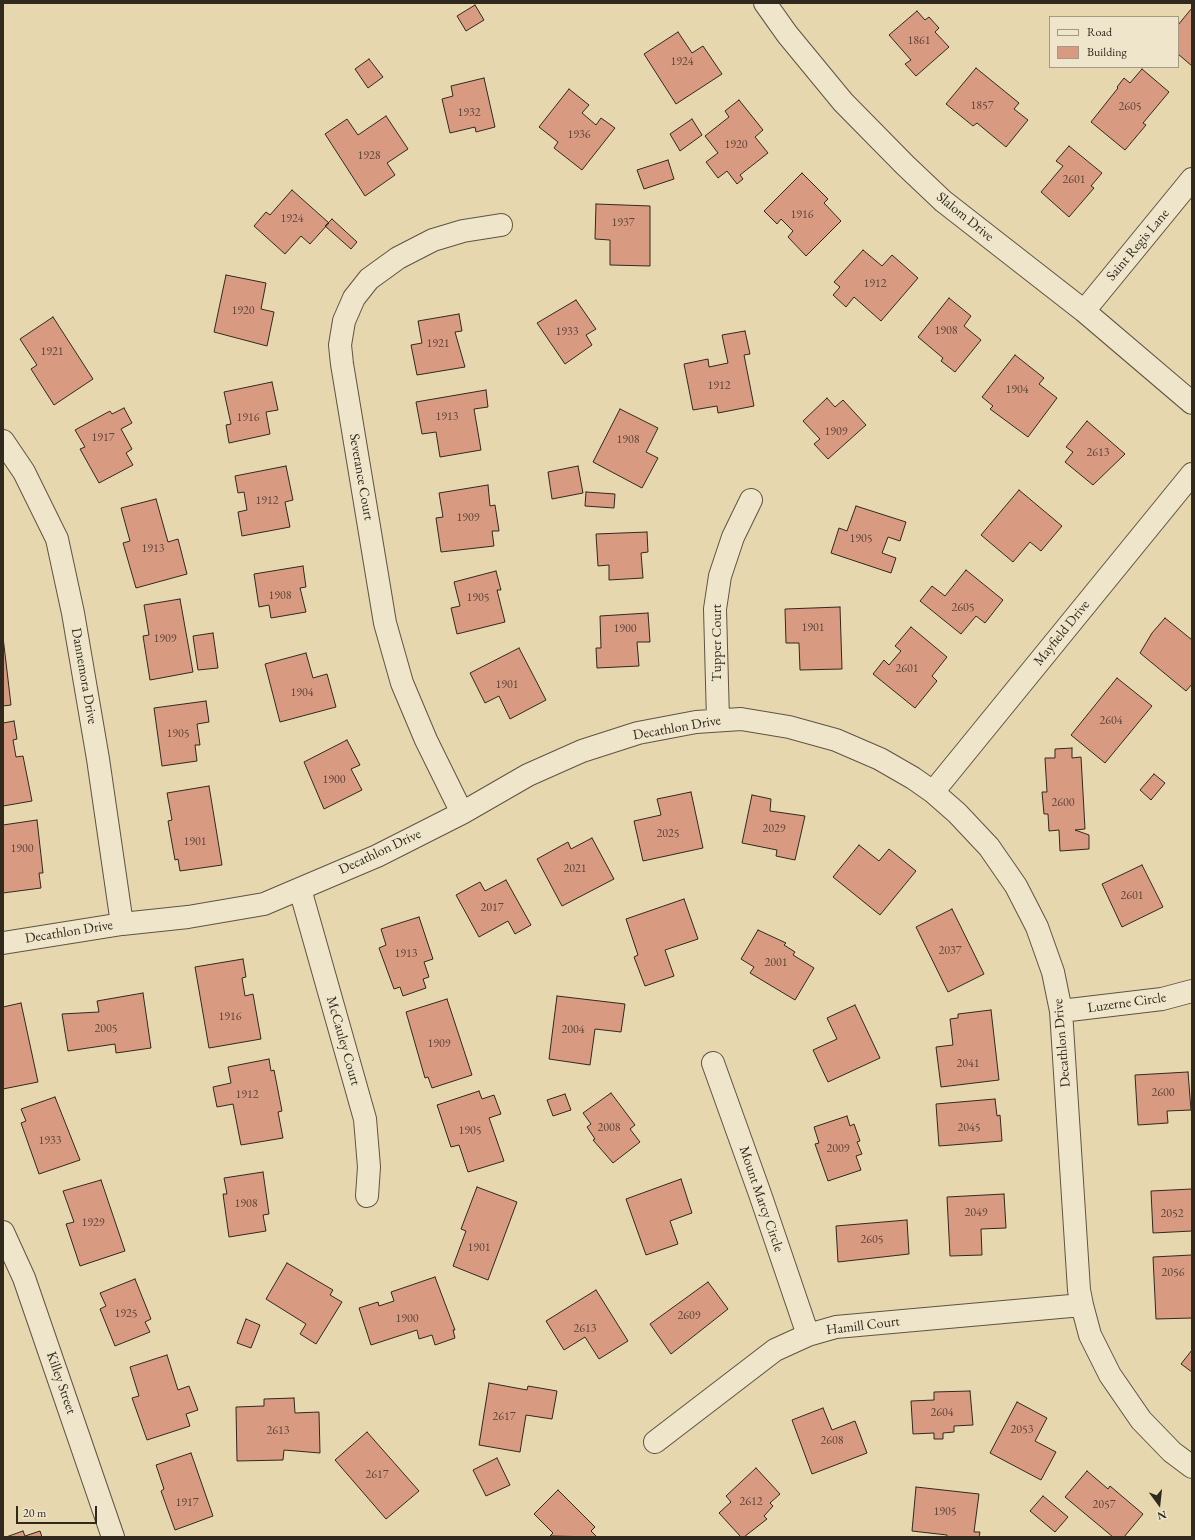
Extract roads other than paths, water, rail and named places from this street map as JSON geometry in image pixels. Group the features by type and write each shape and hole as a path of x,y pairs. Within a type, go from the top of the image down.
{"street":[{"name":"Slalom Drive","path":"765,3 787,34 843,102 904,165 943,201 1084,311 1192,403"},
{"name":"Saint Regis Lane","path":"1084,311 1192,179"},
{"name":"Severance Court","path":"462,813 426,740 402,683 385,623 340,345 344,321 354,298 375,275 398,258 433,240 463,231 501,224"},
{"name":"Dannemora Drive","path":"3,441 24,472 56,539 73,613 98,759 122,924"},
{"name":"Mayfield Drive","path":"933,792 1192,474"},
{"name":"Tupper Court","path":"718,720 716,609 720,576 733,537 751,500"},
{"name":"Decathlon Drive","path":"3,943 122,924 188,917 264,904 377,856 462,813 528,775 582,751 638,733 696,722 741,719 789,727 836,740 880,759 913,778 933,792 957,813 989,847 1016,886 1037,927 1053,972 1061,1011 1079,1290 1090,1335 1110,1376 1141,1420 1172,1452 1192,1467"},
{"name":"McCauley Court","path":"300,889 365,1119 369,1168 368,1196"},
{"name":"Luzerne Circle","path":"1061,1011 1162,999 1192,991"},
{"name":"Mount Marcy Circle","path":"713,1063 808,1335"},
{"name":"Killey Street","path":"3,1232 24,1278 113,1537"},
{"name":"Hamill Court","path":"655,1442 774,1350 808,1335 836,1327 1082,1305"}]}
